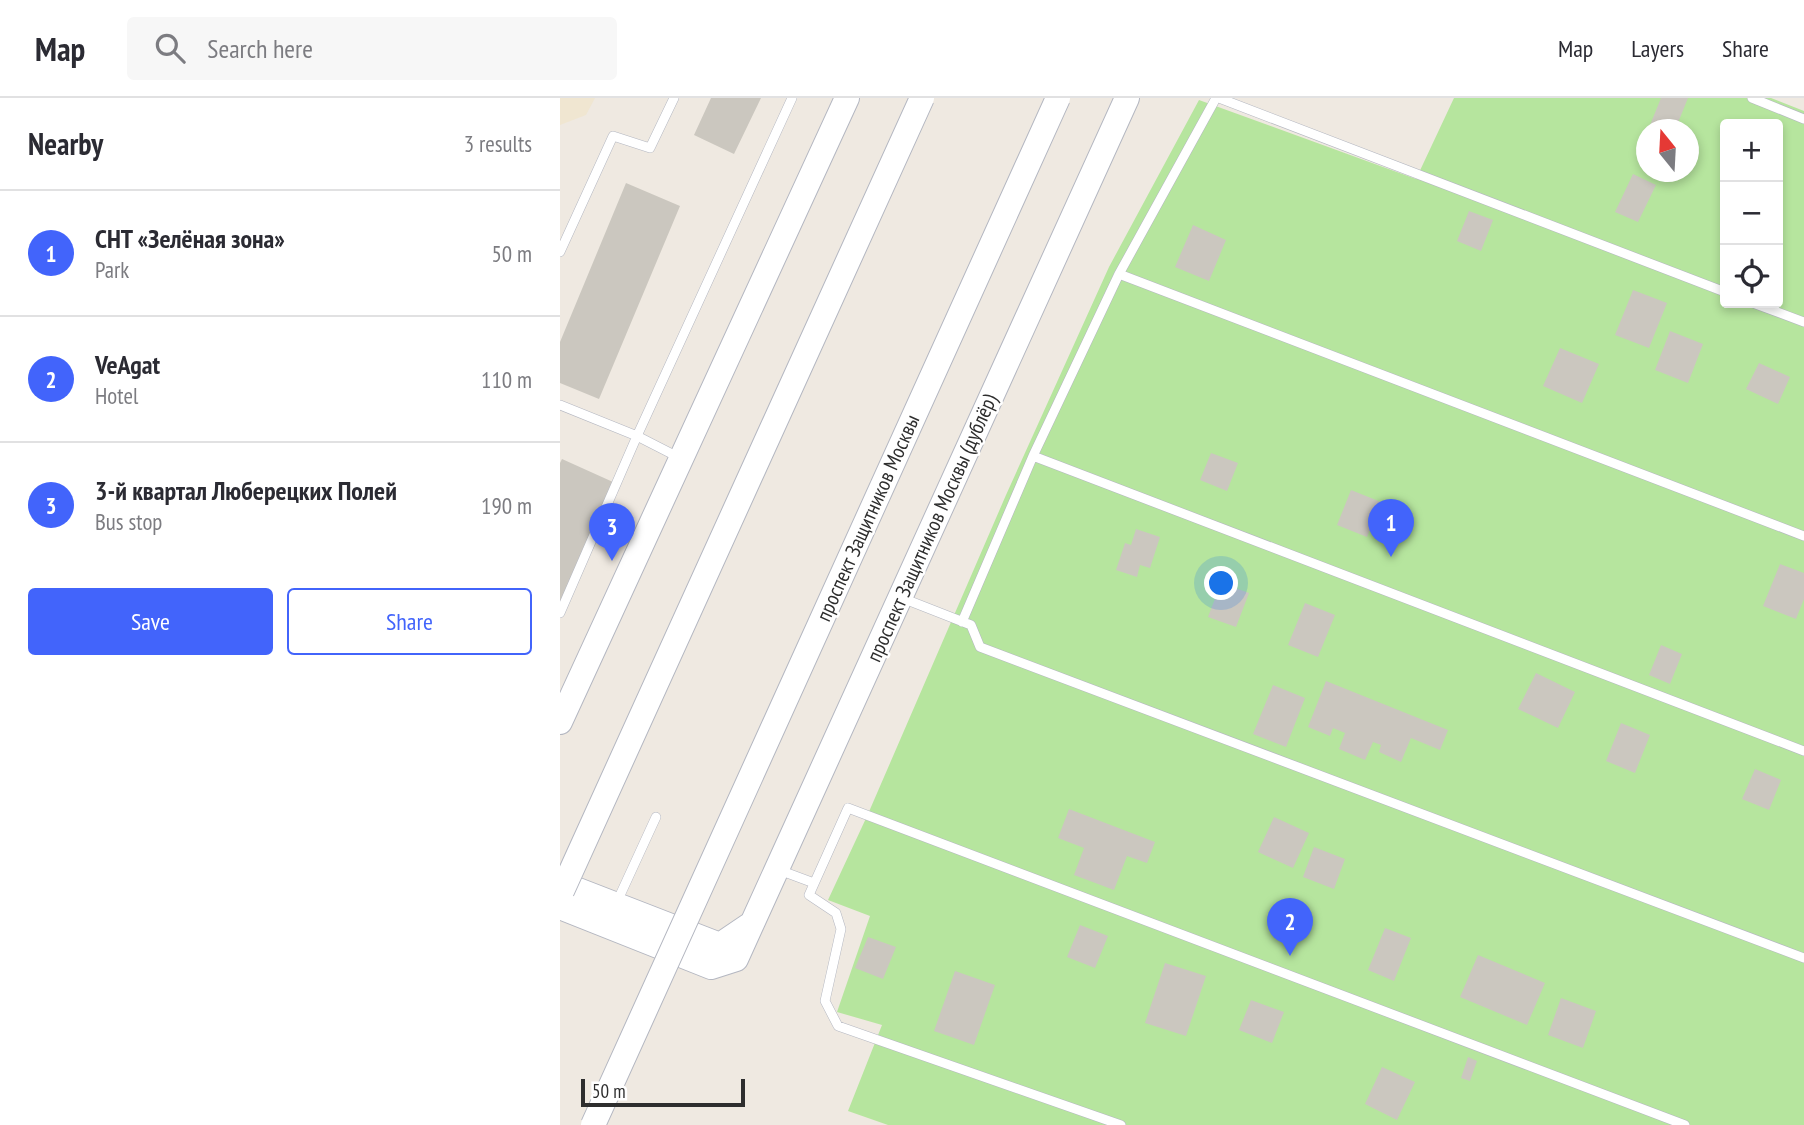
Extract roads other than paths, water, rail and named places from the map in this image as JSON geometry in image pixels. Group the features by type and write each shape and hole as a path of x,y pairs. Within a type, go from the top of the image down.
{"street":[{"path":"560,722 847,98"},
{"path":"753,922 720,945 616,904 561,894 922,98"},
{"name":"проспект Защитников Москвы","path":"593,1125 1058,98"},
{"name":"проспект Защитников Москвы (дублёр)","path":"561,894 711,967 736,959 1127,98"}],"lane":[{"path":"560,252 613,136 650,148 674,98"},
{"path":"560,613 637,436 792,98"},
{"path":"962,622 1033,456 1119,274 1217,98 1720,290"},
{"path":"1752,98 1804,119"},
{"path":"1119,274 1804,536"},
{"path":"1766,308 1804,322"},
{"path":"560,405 637,436 680,458"},
{"path":"1033,456 1804,751"},
{"path":"900,598 971,625 980,647 1804,958"},
{"path":"1121,1125 838,1026 825,1001 841,929 836,912 809,895 848,808 1685,1125"},
{"path":"616,904 656,817"},
{"path":"777,869 814,883"}],"place":[{"name":"СНТ «Зелёная зона»","path":"1391,557"},
{"name":"3-й квартал Люберецких Полей","path":"612,561"},
{"name":"VeAgat","path":"1290,956"}]}
